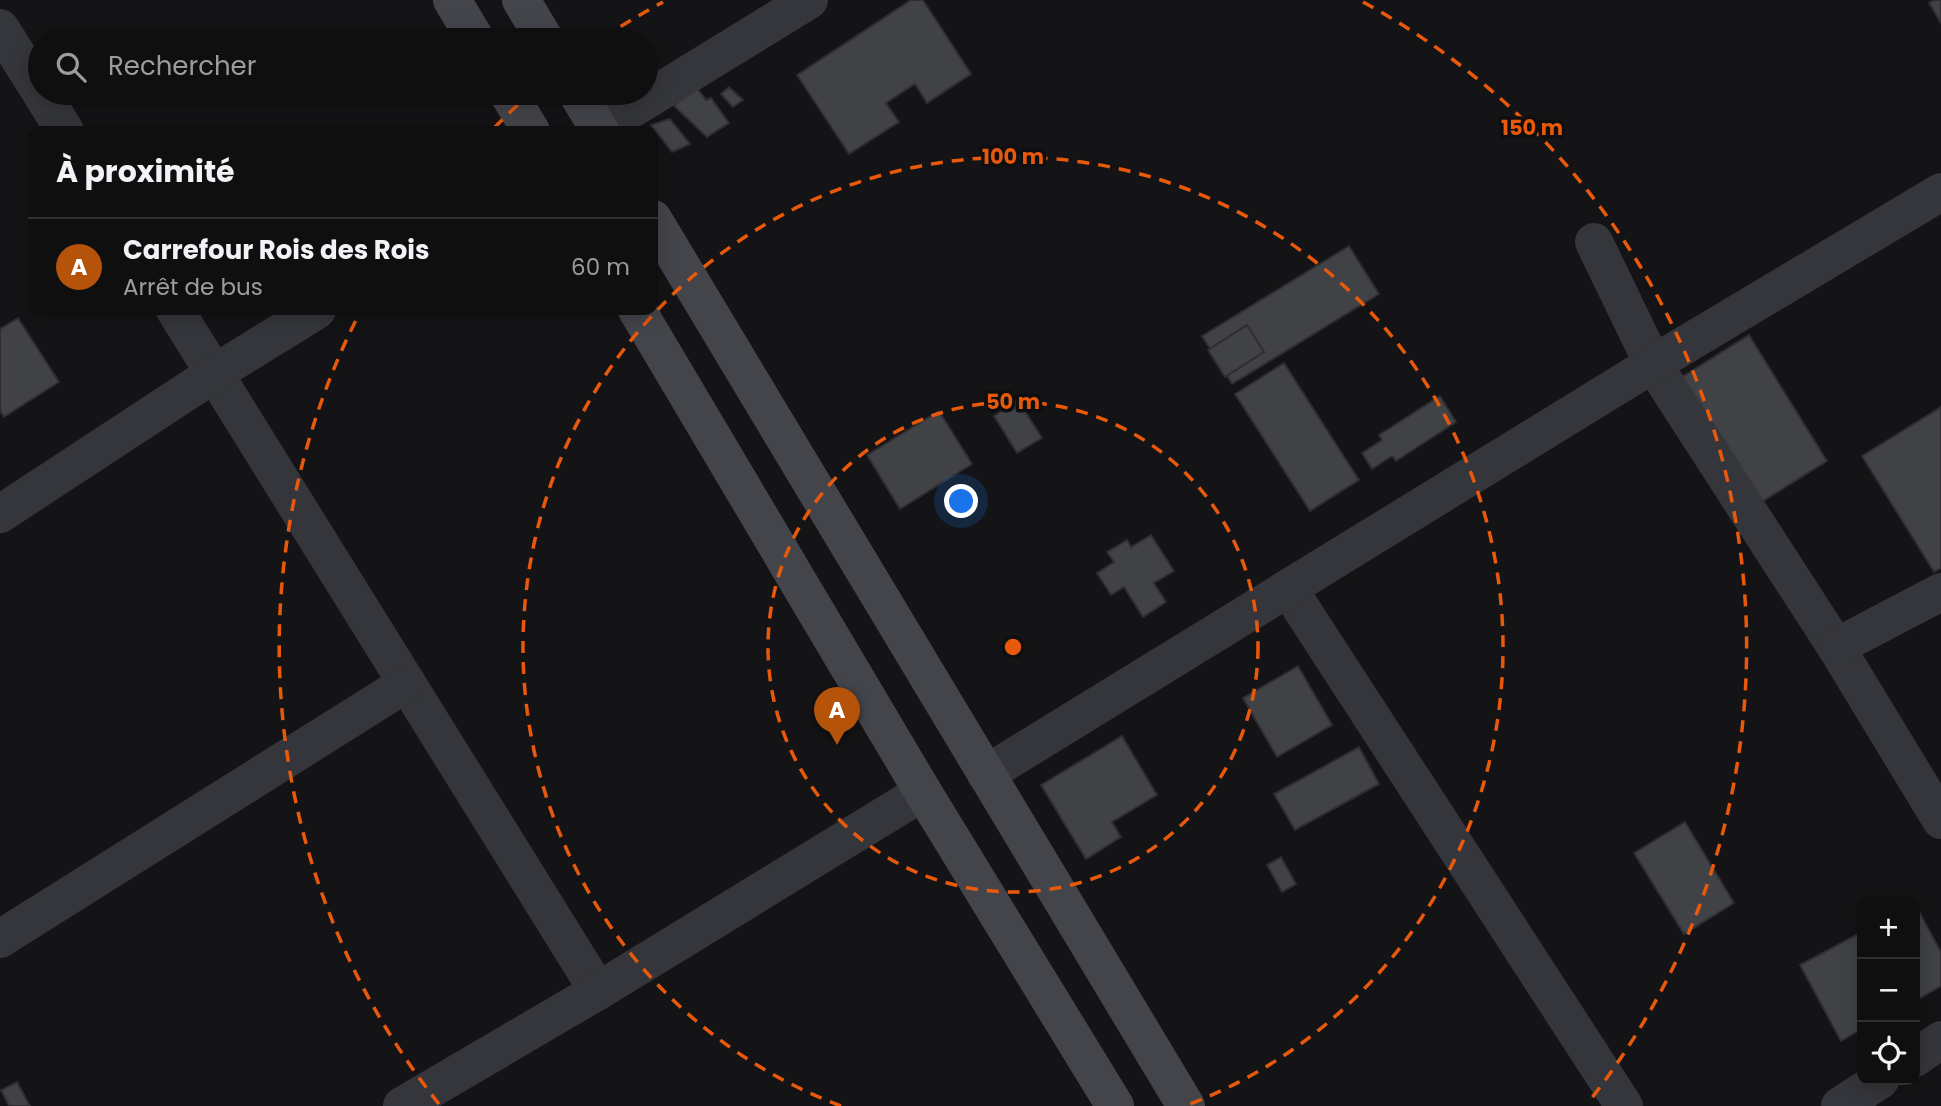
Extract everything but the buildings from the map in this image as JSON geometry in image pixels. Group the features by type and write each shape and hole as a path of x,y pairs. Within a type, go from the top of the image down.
{"main road":[{"path":"452,0 469,28"},
{"path":"521,0 538,28"},
{"path":"515,105 528,126"},
{"path":"584,105 597,126"},
{"path":"658,227 1186,1106"},
{"path":"640,315 923,792 1115,1106"}],"street":[{"path":"658,93 809,0"},
{"path":"0,28 27,82"},
{"path":"45,105 61,126"},
{"path":"605,126 639,105"},
{"path":"986,774 1653,364 1941,191"},
{"path":"1594,242 1653,364 1836,647 1941,820"},
{"path":"178,315 598,991"},
{"path":"0,514 309,315"},
{"path":"1289,588 1624,1106"},
{"path":"1836,647 1941,592"},
{"path":"0,939 407,683"},
{"path":"402,1106 598,991 923,792"},
{"path":"1920,1055 1941,1041"},
{"path":"1840,1106 1872,1085"}],"place":[{"name":"Carrefour Rois des Rois","path":"837,745"}]}
